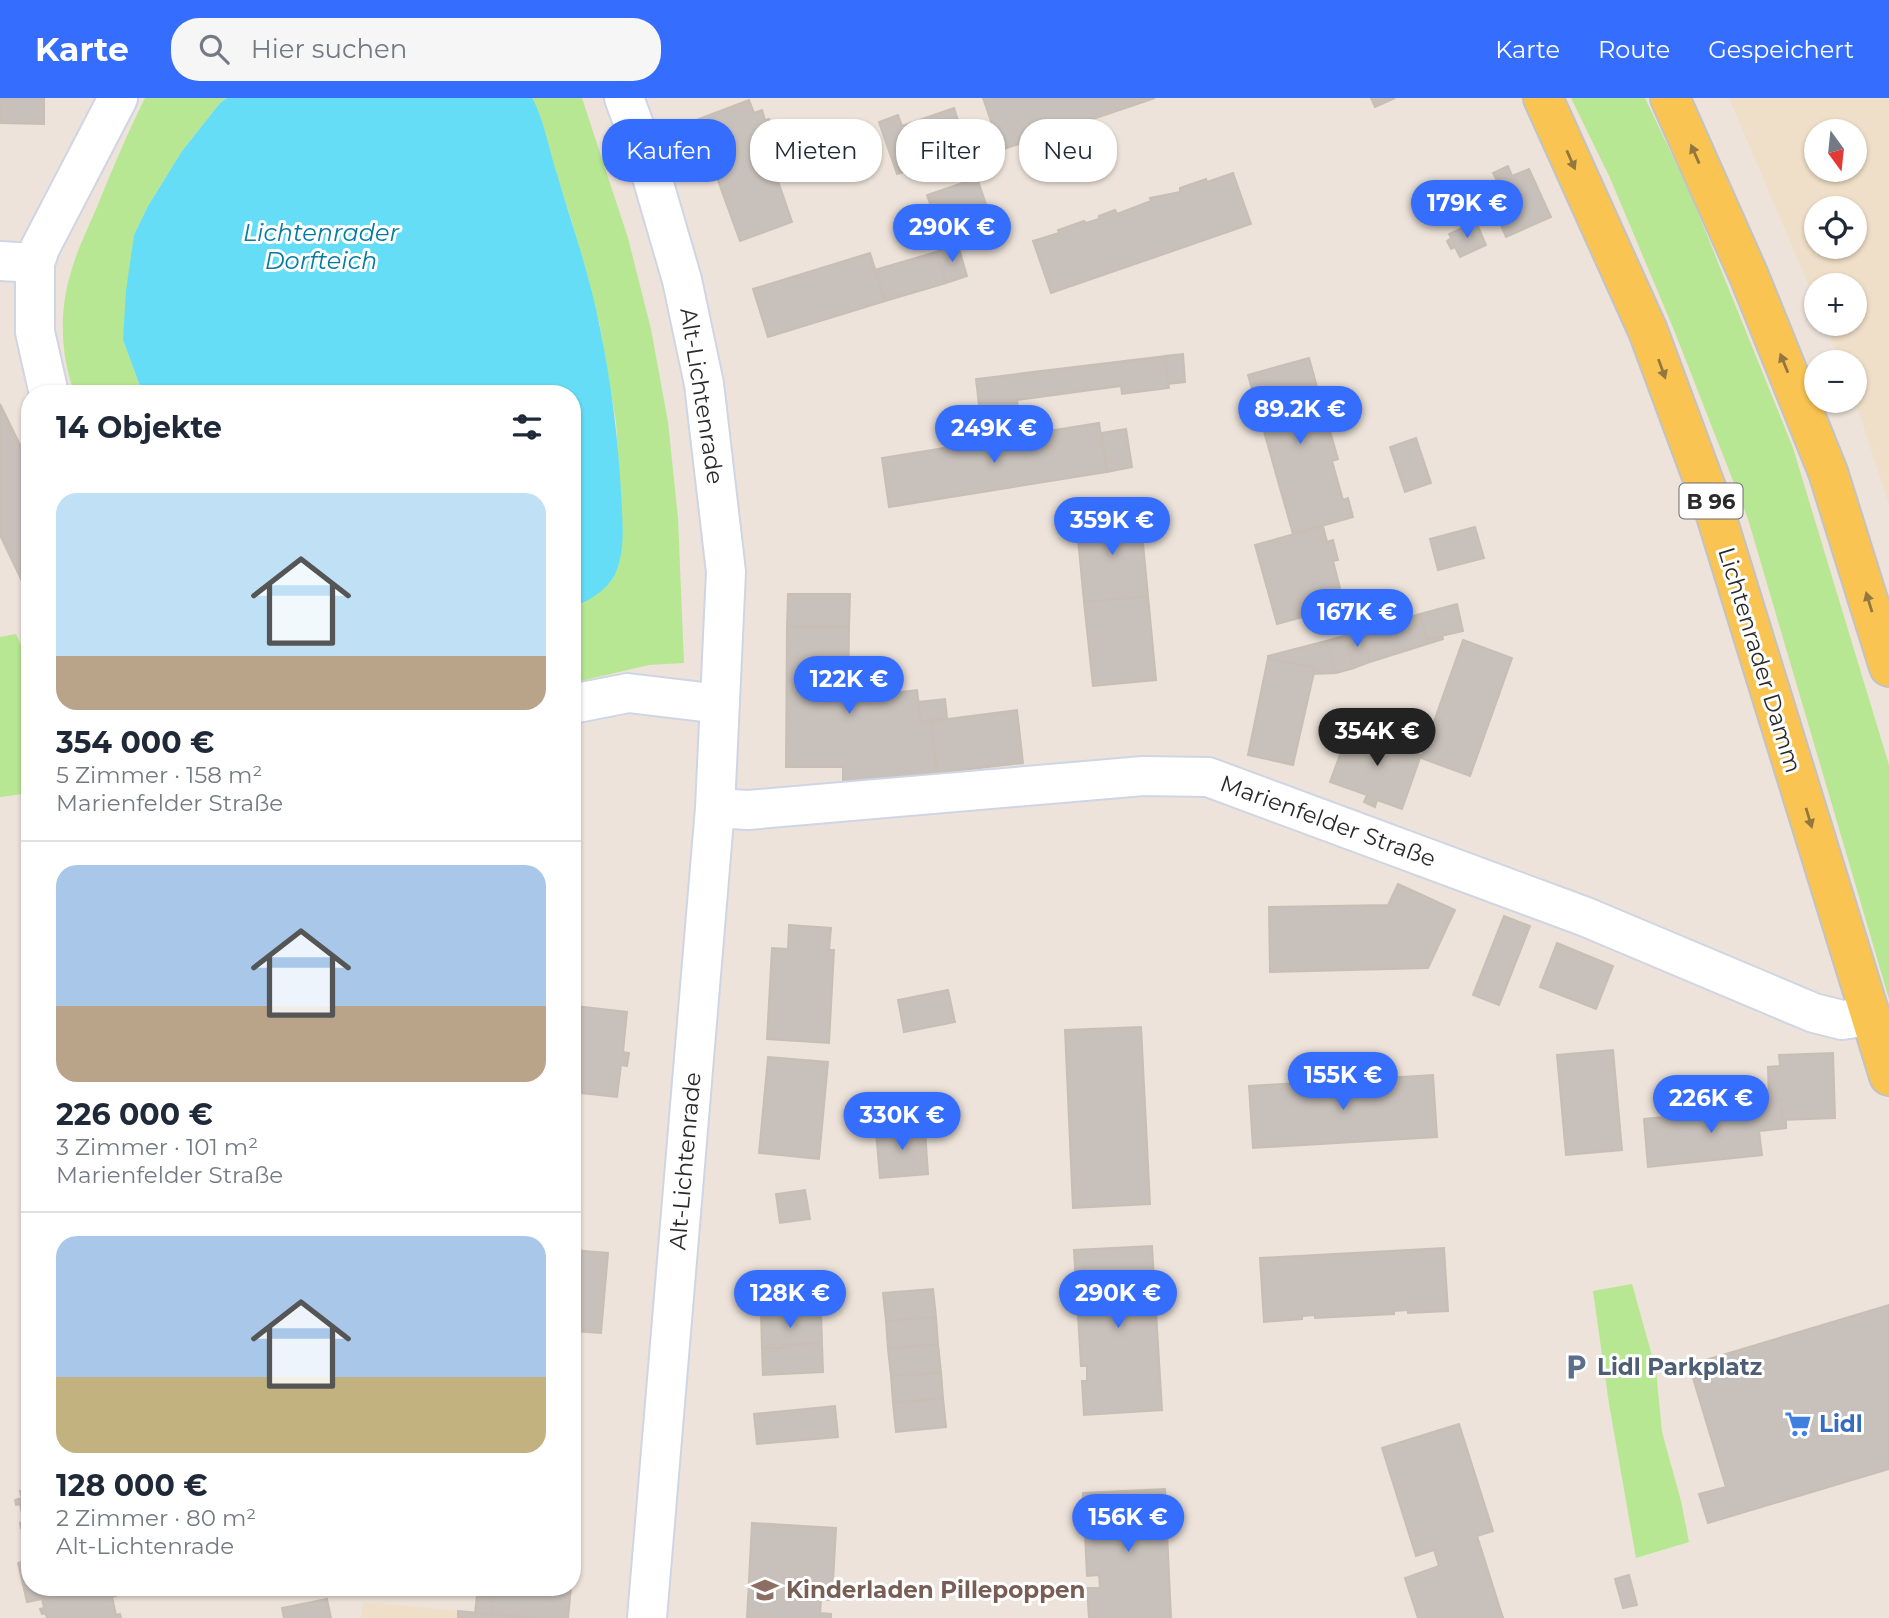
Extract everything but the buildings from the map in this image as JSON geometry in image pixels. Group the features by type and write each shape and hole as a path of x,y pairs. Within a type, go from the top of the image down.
{"main road":[{"name":"Lichtenrader Damm","path":"1543,98 1648,331 1714,509 1889,1076"},
{"path":"1670,98 1749,276 1828,472 1889,667"}],"street":[{"path":"47,385 17,262 40,248 118,98"},
{"name":"Alt-Lichtenrade","path":"624,98 647,160 682,280 704,384 726,572 715,808 647,1618"},
{"path":"581,702 628,693 720,704"},
{"name":"Marienfelder Straße","path":"715,808 748,810 1143,776 1208,777 1586,917 1814,1013 1842,1020 1870,1016"}],"shaded area":[{"path":"1729,98 1889,98 1889,504 1859,413 1867,413 1867,350 1836,350 1830,336 1867,336 1867,273 1804,275"},
{"path":"363,1602 538,1618 361,1618"}],"green space":[{"path":"145,98 227,98 182,151 148,206 134,235 123,340 140,385 72,385 66,364 63,333 67,287 79,247"},
{"path":"532,98 582,98 602,159 602,182 610,182 628,238 651,329 668,422 678,518 684,663 649,665 581,681 581,604 619,560 622,519 616,422 600,326 571,219"},
{"path":"1571,98 1645,98 1690,193 1793,448 1889,765 1889,999 1748,519 1674,330 1610,178"},
{"path":"16,634 21,645 21,794 0,797 0,637"},
{"path":"1632,1284 1656,1370 1662,1432 1689,1542 1636,1558 1609,1404 1593,1291"}],"water":[{"name":"Lichtenrader Dorfteich","path":"227,98 532,98 543,124 591,289 614,410 620,471 622,543 616,572 609,584 598,594 581,604 581,385 140,385 123,340 126,291 134,235 148,206 182,151"}],"place":[{"name":"Lidl Parkplatz","path":"1576,1367"},
{"name":"Lidl","path":"1798,1424"},
{"name":"Kinderladen Pillepoppen","path":"765,1590"}]}
